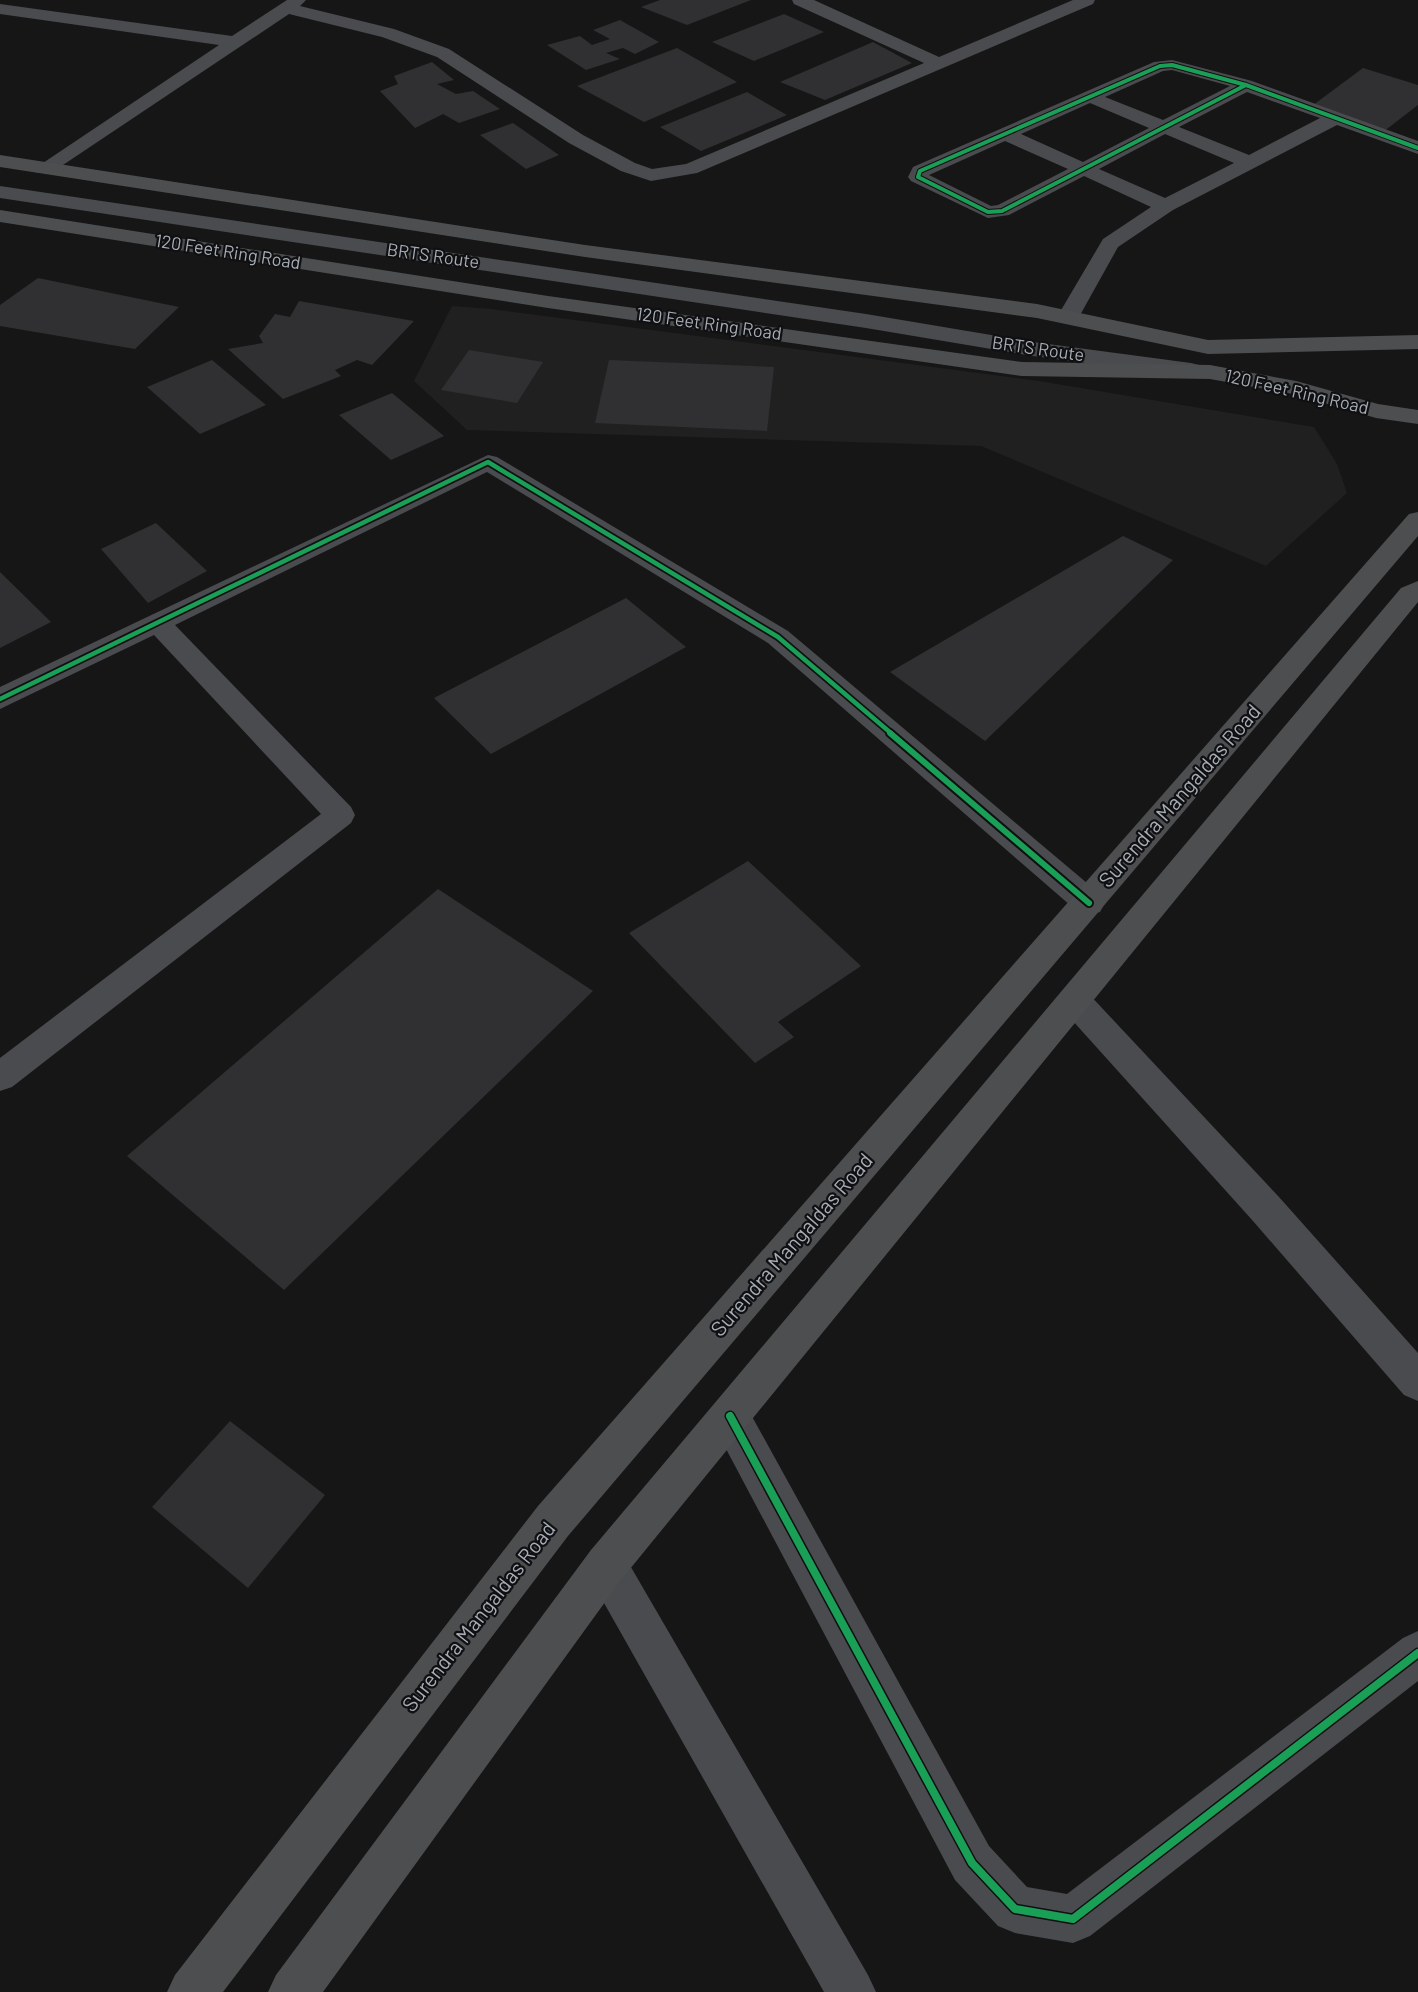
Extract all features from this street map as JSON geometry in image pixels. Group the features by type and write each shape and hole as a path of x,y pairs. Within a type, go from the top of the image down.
{"main road":[{"name":"120 Feet Ring Road","path":"0,161 44,170 585,250 1036,310 1208,347 1418,342"},
{"name":"120 Feet Ring Road","path":"0,216 548,302 1022,369 1210,372 1296,388 1376,411 1418,417"},
{"name":"Surendra Mangaldas Road","path":"192,1992 553,1521 1418,520"},
{"path":"293,1992 606,1565 1403,603 1418,590"}],"street":[{"path":"800,0 940,64"},
{"path":"44,170 292,4 388,33 443,53 576,139 628,167 651,176 690,169 1087,0"},
{"path":"0,9 234,42"},
{"path":"1246,85 994,212 918,177 920,171 1160,66 1187,68 1246,85 1418,148"},
{"path":"1090,97 1248,162"},
{"path":"1068,317 1110,243 1166,206 1335,118"},
{"path":"1005,134 1166,206"},
{"name":"BRTS Route","path":"0,192 866,321 1033,349 1210,372"},
{"name":"BRTS Route","path":"866,321 1208,347"},
{"path":"0,699 488,462 778,637 1089,903"},
{"path":"0,1077 340,815 158,623"},
{"path":"1075,1001 1266,1209 1418,1382"},
{"path":"730,1416 972,1863 1015,1910 1073,1919 1418,1653"},
{"path":"606,1565 851,1992"}],"shaded area":[{"path":"452,306 491,309 1039,381 1314,427 1337,464 1347,493 1266,566 981,446 467,430 414,381"}],"building":[{"path":"660,0 751,0 687,25 641,7"},
{"path":"784,14 824,32 754,61 712,42"},
{"path":"620,20 659,42 635,54 623,48 606,53 620,59 586,70 547,45 580,36 592,45 610,39 593,30"},
{"path":"873,42 912,63 825,100 780,82"},
{"path":"677,48 737,82 644,122 577,86"},
{"path":"432,62 454,80 437,84 456,94 473,91 500,109 459,123 443,114 415,128 380,91 398,84 394,76"},
{"path":"1363,68 1418,85 1418,105 1383,132 1309,108"},
{"path":"747,92 787,115 701,151 660,127"},
{"path":"513,123 559,155 526,169 480,135"},
{"path":"38,278 179,307 135,349 0,326 0,305"},
{"path":"299,301 414,321 372,365 357,360 335,370 341,376 283,399 228,349 263,343 259,336 275,314 290,317"},
{"path":"469,350 543,362 517,403 441,390"},
{"path":"212,360 266,405 200,434 147,387"},
{"path":"609,360 774,367 767,431 595,423"},
{"path":"392,393 444,436 391,460 339,415"},
{"path":"156,523 207,571 148,603 101,549"},
{"path":"1123,536 1173,560 985,741 890,672"},
{"path":"0,572 51,622 0,648"},
{"path":"626,598 686,647 491,754 434,698"},
{"path":"748,861 861,966 778,1022 794,1037 755,1063 629,933"},
{"path":"438,889 593,991 284,1290 127,1156"},
{"path":"230,1421 325,1495 248,1588 152,1507"}],"cycle path":[{"path":"1246,85 1002,211 988,212 918,177 920,171 1160,66 1172,65 1246,85 1418,148"},
{"path":"0,699 488,462 778,637 1089,903"},
{"path":"730,1416 972,1863 1015,1909 1073,1919 1418,1653"}]}
